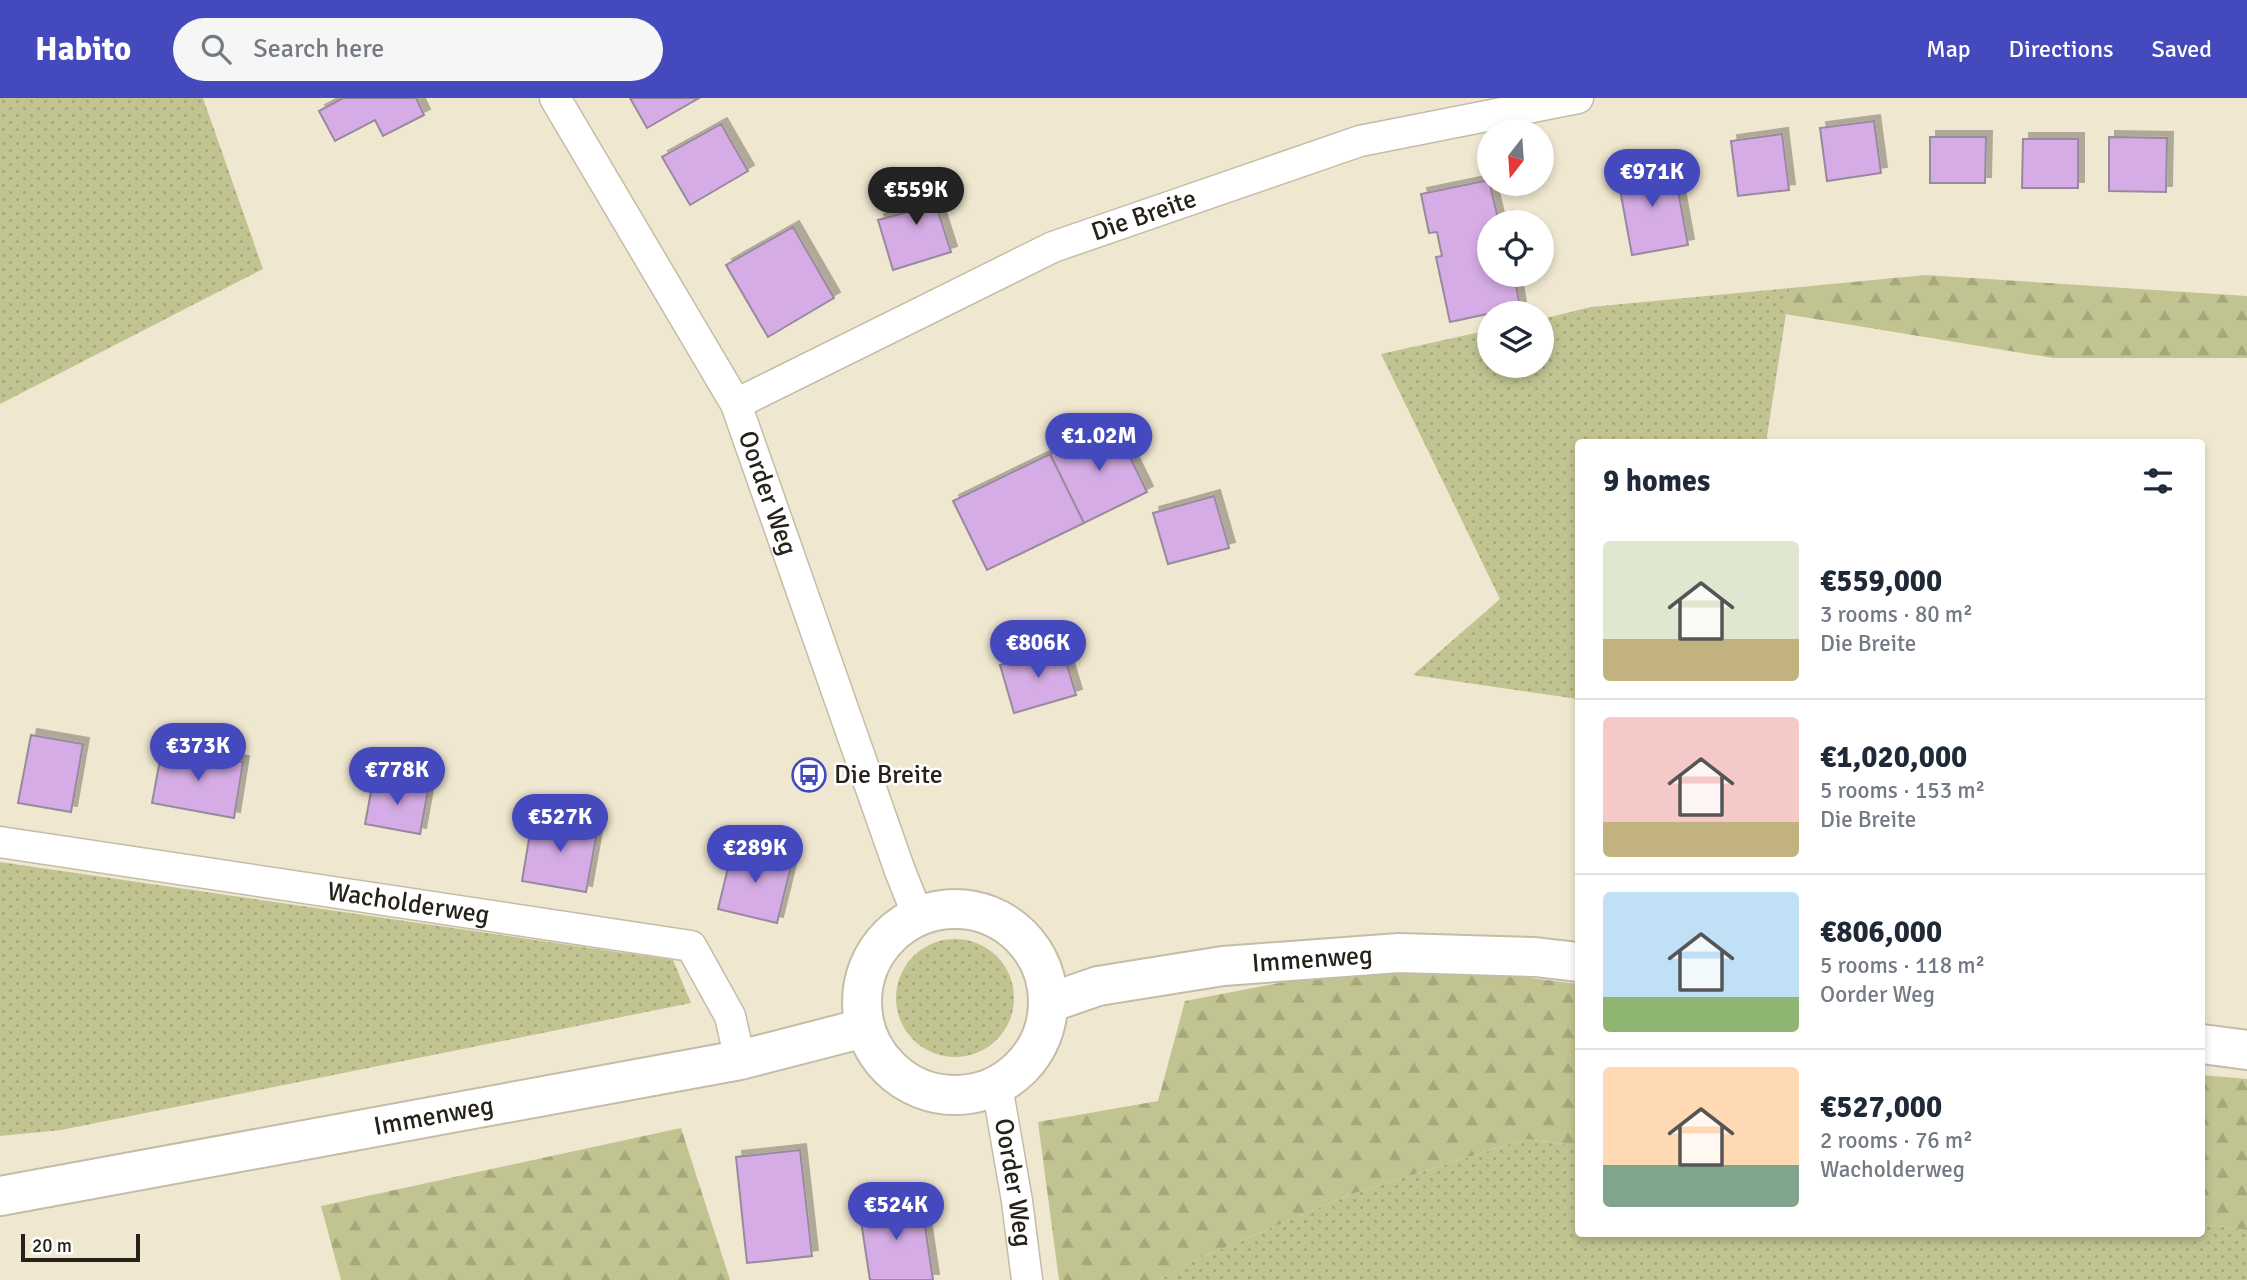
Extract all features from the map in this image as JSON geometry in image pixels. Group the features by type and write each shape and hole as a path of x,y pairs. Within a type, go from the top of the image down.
{"street":[{"name":"Oorder Weg","path":"555,98 736,404 918,916"},
{"name":"Die Breite","path":"736,404 1053,247 1360,141 1577,98"},
{"name":"Wacholderweg","path":"0,842 691,946 730,1016 740,1060"},
{"path":"948,908 979,911 1008,924 1030,945 1045,972 1049,1003 1045,1028 1035,1051 1019,1071 997,1086 971,1094 944,1096 917,1088 894,1073 876,1053 864,1028 861,1000 865,974 877,949 895,929 918,916 948,908"},
{"name":"Immenweg","path":"1049,1003 1098,986 1223,966 1399,953 1535,957 1575,962"},
{"name":"Immenweg","path":"0,1196 740,1060 864,1028"},
{"path":"2205,1044 2247,1050"},
{"name":"Oorder Weg","path":"997,1086 1017,1201 1027,1280"}],"green space":[{"path":"0,98 203,98 263,269 0,404"},
{"path":"1925,275 2247,296 2247,358 2053,358 1785,314 1790,288"},
{"path":"1790,288 1767,439 1575,439 1575,699 1413,675 1500,599 1381,354 1477,333 1477,378 1554,378 1554,316 1591,307"},
{"path":"0,862 673,960 691,1003 61,1130 0,1136"},
{"path":"955,939 978,943 997,956 1010,975 1014,998 1010,1021 997,1040 978,1053 955,1057 932,1053 913,1040 900,1021 896,998 900,975 913,956 932,943"},
{"path":"1464,970 1575,984 1575,1146 1525,1139 1349,1195 1193,1261 1158,1280 1059,1280 1038,1122 1158,1101 1185,1001 1320,975"},
{"path":"2205,1075 2247,1079 2247,1230 2205,1224"},
{"path":"681,1128 730,1280 341,1280 321,1206"},
{"path":"1525,1139 1575,1146 1575,1237 2205,1237 2205,1224 2247,1230 2247,1280 1158,1280 1193,1261 1349,1195"}],"building":[{"path":"343,98 416,98 424,115 383,136 375,120 335,141 319,111"},
{"path":"630,98 699,98 647,128"},
{"path":"1874,121 1881,173 1827,181 1820,128"},
{"path":"721,124 748,171 690,205 662,157"},
{"path":"1782,134 1789,190 1738,196 1731,141"},
{"path":"1930,137 1986,137 1985,183 1930,183"},
{"path":"2109,137 2167,138 2166,192 2109,191"},
{"path":"2023,139 2078,139 2078,188 2022,188"},
{"path":"1673,163 1688,245 1632,255 1617,173"},
{"path":"930,174 940,205 936,205 951,252 893,270 878,220 911,211 902,182"},
{"path":"1477,182 1477,196 1493,196 1496,210 1477,210 1477,287 1516,287 1519,301 1477,301 1477,316 1450,322 1436,257 1442,256 1437,232 1429,233 1421,194"},
{"path":"793,227 834,298 768,337 726,265"},
{"path":"1113,422 1147,492 1084,523 1050,454"},
{"path":"1050,454 1084,523 987,570 953,501"},
{"path":"1214,496 1229,548 1168,564 1153,513"},
{"path":"1062,648 1076,695 1014,713 1000,665"},
{"path":"31,735 83,744 71,812 18,803"},
{"path":"162,749 243,762 234,818 152,803"},
{"path":"373,781 428,790 420,834 365,824"},
{"path":"533,815 598,827 586,892 522,881"},
{"path":"733,847 792,862 777,923 718,909"},
{"path":"800,1150 812,1256 747,1263 736,1157"},
{"path":"921,1199 933,1280 870,1280 859,1208"}],"place":[{"name":"Die Breite","path":"809,775"}]}
